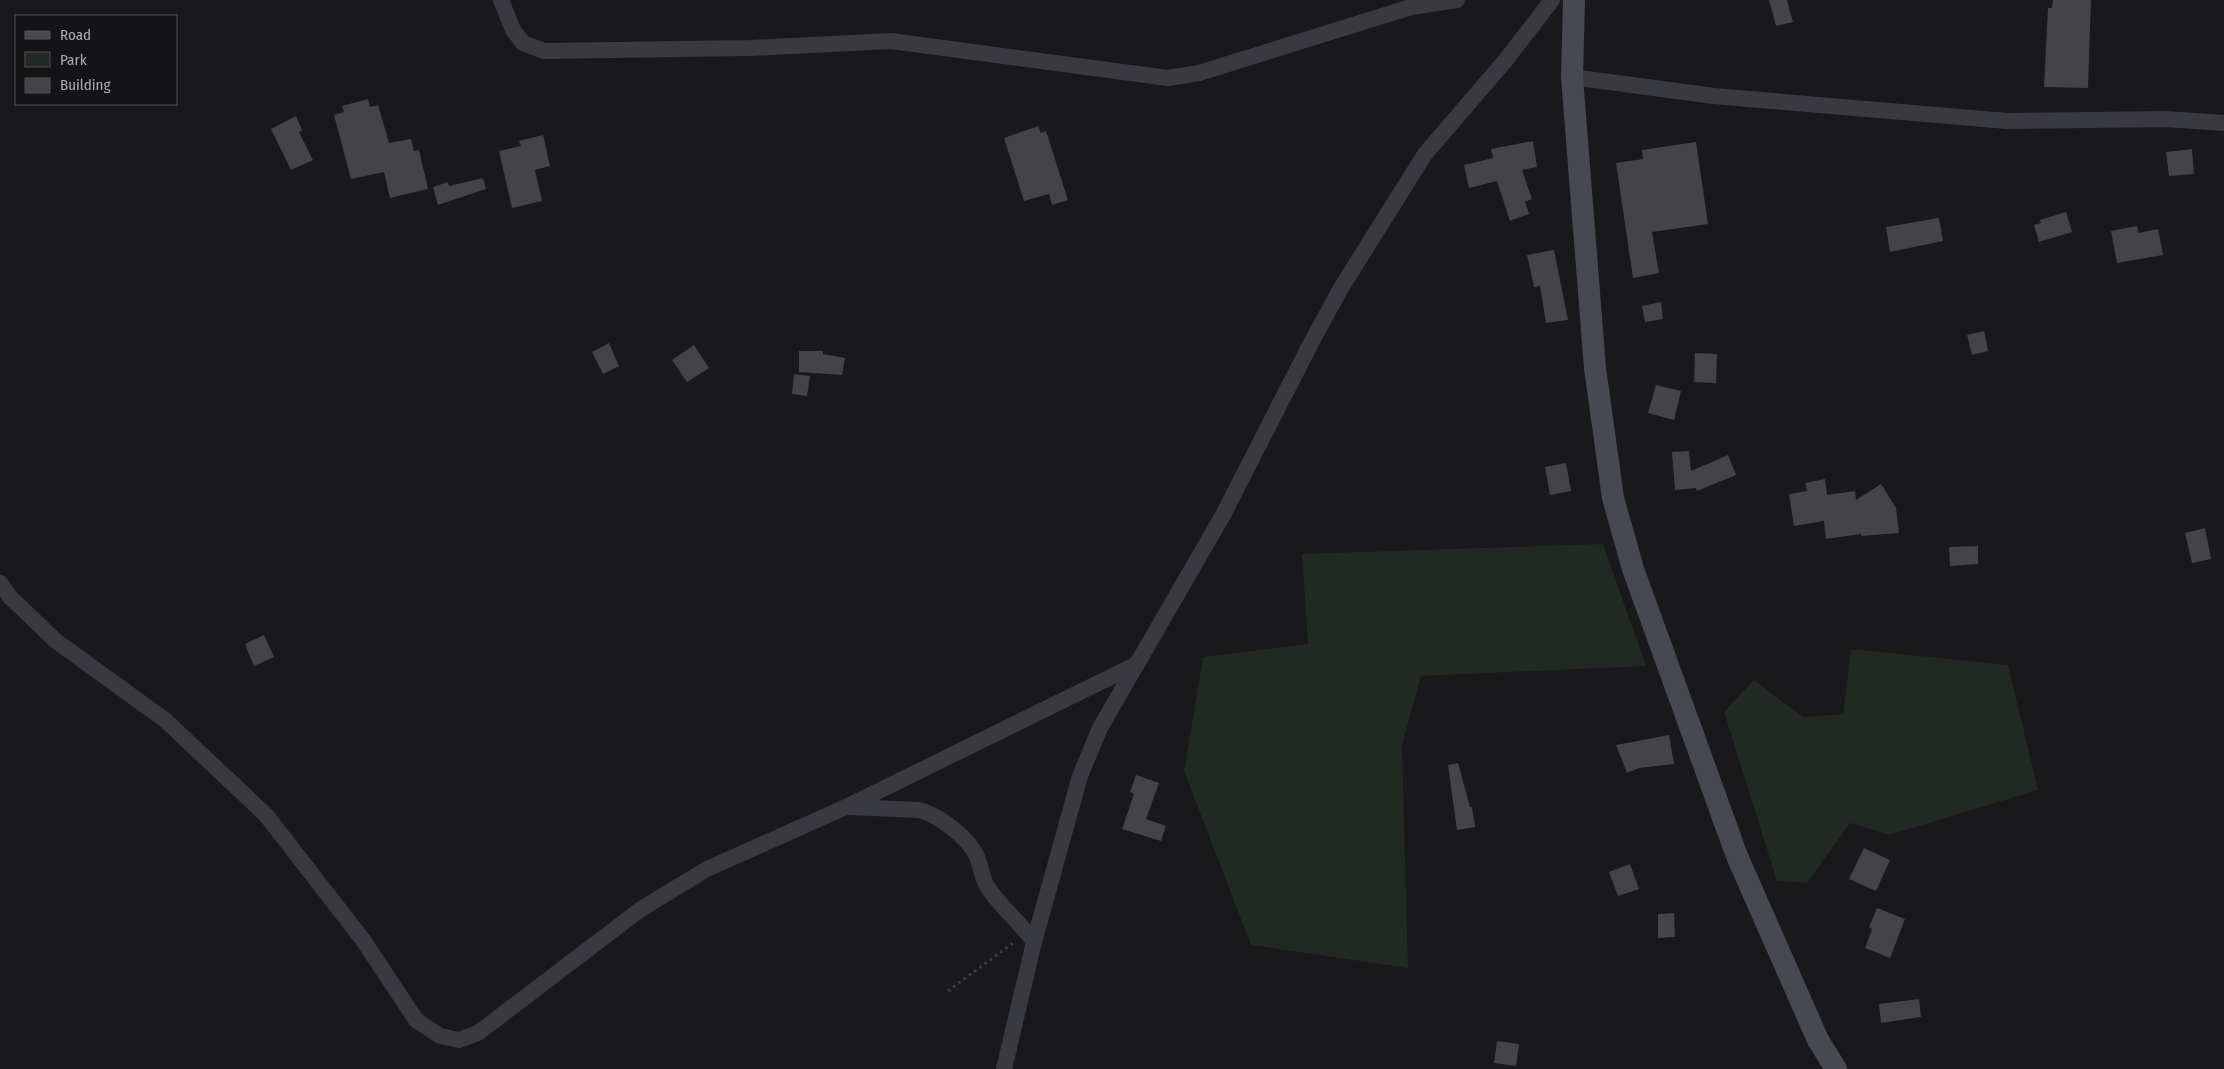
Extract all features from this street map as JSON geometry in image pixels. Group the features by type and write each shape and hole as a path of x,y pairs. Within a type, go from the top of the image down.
{"street":[{"path":"500,0 513,30 524,43 544,51 750,48 891,42 1168,78 1199,73 1411,6 1457,0"},
{"path":"1004,1069 1031,937 1088,754 1135,665 1223,515 1337,295 1425,154 1505,61 1552,0"},
{"path":"1574,0 1572,77 1595,368 1613,498 1632,569 1737,856 1818,1040 1836,1069"},
{"path":"1572,77 1714,96 2007,121 2166,119 2224,124"},
{"path":"0,583 10,597 56,641 165,720 266,815 363,940 416,1020 440,1036 459,1040 478,1033 641,909 707,869 848,806 1135,665"},
{"path":"848,806 919,810 928,812 948,824 977,856 986,885 1031,937"}],"path":[{"path":"948,991 1031,937"}],"green space":[{"path":"1603,544 1646,666 1421,676 1402,745 1408,968 1251,945 1184,771 1203,657 1308,644 1302,554"},
{"path":"1851,649 2008,665 2038,790 1889,835 1850,823 1807,883 1777,881 1724,712 1754,680 1803,717 1843,714"}],"building":[{"path":"1769,0 1787,0 1793,22 1776,26"},
{"path":"2053,0 2091,0 2088,88 2044,87 2048,8 2052,8"},
{"path":"368,99 370,107 378,105 389,143 411,139 414,151 419,150 428,189 390,198 384,172 351,179 334,115 344,112 342,106"},
{"path":"296,116 302,130 299,132 313,160 291,170 271,129"},
{"path":"1038,126 1041,133 1046,131 1068,200 1052,205 1049,194 1024,201 1004,138"},
{"path":"543,135 550,166 535,170 542,201 512,208 499,151 521,146 519,141"},
{"path":"1533,141 1537,167 1522,170 1532,199 1525,202 1529,214 1510,221 1497,181 1469,188 1464,165 1493,158 1491,149"},
{"path":"1696,142 1708,224 1652,232 1659,273 1633,278 1616,163 1643,159 1642,150"},
{"path":"2192,149 2194,174 2169,176 2166,152"},
{"path":"483,178 486,189 438,205 433,187 448,182 449,186"},
{"path":"2066,212 2072,232 2039,242 2034,225 2041,223 2040,220"},
{"path":"1939,218 1943,241 1890,252 1886,227"},
{"path":"2137,226 2139,233 2158,229 2163,255 2117,263 2111,231"},
{"path":"1554,250 1568,320 1546,323 1540,286 1534,287 1527,255"},
{"path":"1661,302 1663,319 1645,322 1642,306"},
{"path":"1984,331 1988,351 1972,355 1967,335"},
{"path":"609,343 619,366 603,374 592,352"},
{"path":"694,345 709,368 687,382 672,360"},
{"path":"799,351 823,351 823,354 845,358 842,375 799,372"},
{"path":"1695,353 1717,354 1716,383 1694,382"},
{"path":"794,374 810,376 807,396 792,394"},
{"path":"1656,385 1681,391 1674,420 1648,413"},
{"path":"1689,451 1691,471 1728,455 1736,475 1697,491 1696,488 1675,490 1672,452"},
{"path":"1566,463 1571,491 1550,495 1545,467"},
{"path":"1825,479 1827,495 1855,491 1856,500 1881,484 1896,508 1899,533 1861,536 1861,534 1826,539 1824,521 1794,526 1789,494 1807,491 1805,483"},
{"path":"2205,528 2211,559 2192,563 2185,533"},
{"path":"1978,546 1978,564 1950,566 1949,547"},
{"path":"264,635 274,657 254,666 245,644"},
{"path":"1669,735 1674,764 1639,768 1627,773 1616,745"},
{"path":"1458,763 1470,807 1472,807 1475,827 1457,830 1448,765"},
{"path":"1136,775 1159,783 1146,819 1166,826 1161,841 1122,829 1134,794 1130,792"},
{"path":"1864,848 1890,860 1876,891 1849,879"},
{"path":"1630,864 1639,889 1618,896 1609,872"},
{"path":"1877,908 1905,919 1890,958 1865,948 1872,929 1869,927"},
{"path":"1674,913 1675,937 1658,938 1658,914"},
{"path":"1919,999 1921,1017 1881,1023 1879,1004"},
{"path":"1497,1041 1519,1044 1516,1066 1494,1063"}]}
